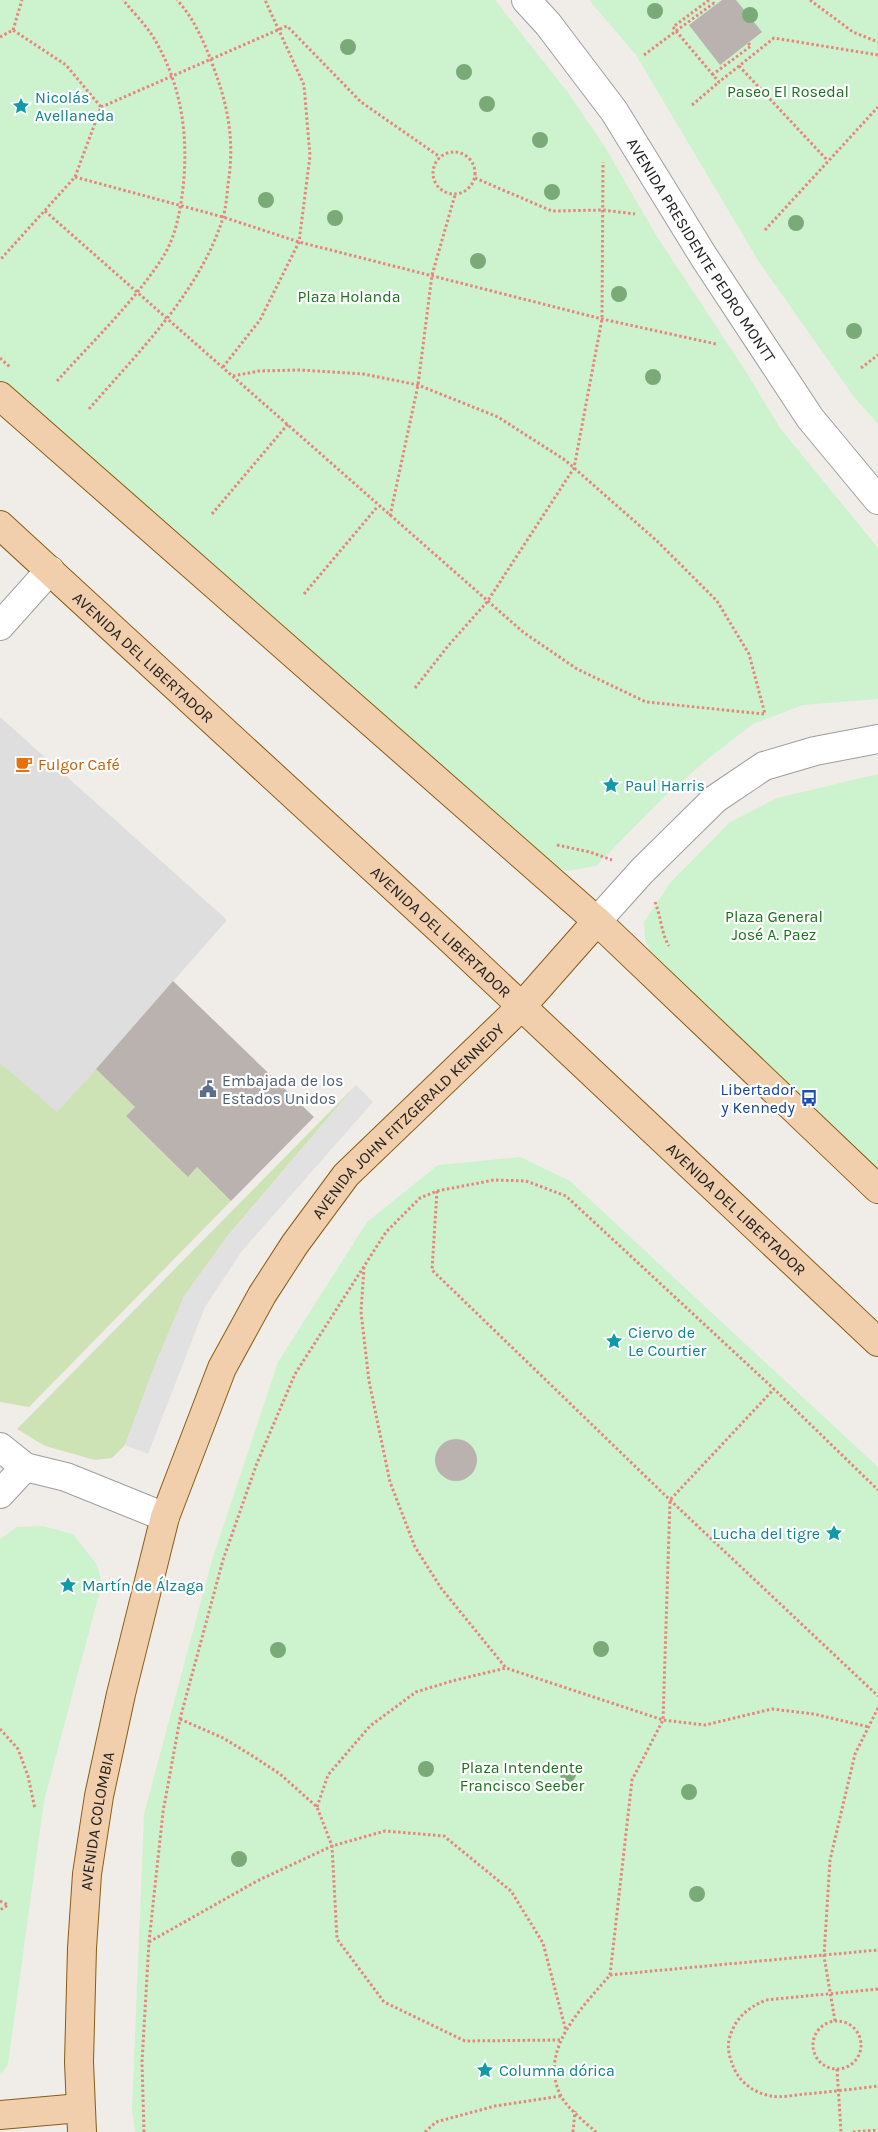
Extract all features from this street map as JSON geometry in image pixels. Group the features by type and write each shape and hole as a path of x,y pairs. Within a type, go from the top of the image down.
{"main road":[{"path":"0,396 597,921 878,1189"},
{"name":"AVENIDA DEL LIBERTADOR","path":"0,525 522,1006 878,1342"},
{"name":"AVENIDA JOHN FITZGERALD KENNEDY","path":"165,1517 222,1368 262,1295 295,1244 346,1175 522,1006 597,921"},
{"name":"AVENIDA COLOMBIA","path":"81,2120 79,2062 82,1948 87,1874 99,1796 121,1694 165,1517"},
{"path":"0,2115 81,2120"}],"street":[{"name":"AVENIDA PRESIDENTE PEDRO MONTT","path":"526,0 548,24 614,111 704,257 810,418 878,500"},
{"path":"0,626 50,570"},
{"name":"AVENIDA JOHN FITZGERALD KENNEDY","path":"597,921 642,871 715,800 764,766 815,751 878,739"},
{"path":"0,1447 25,1467 66,1477 165,1517"},
{"path":"0,1494 25,1467"}],"path":[{"path":"0,36 13,30 22,0"},
{"path":"57,381 138,292 164,256 175,231 181,205 187,158 184,116 172,76 152,35 123,0"},
{"path":"89,409 168,318 190,286 210,251 223,217 232,159 227,106 211,59 184,8 177,0"},
{"path":"223,367 260,320 299,242 310,156 304,85 265,0"},
{"path":"709,0 673,28 719,82"},
{"path":"810,0 853,32 878,42"},
{"path":"644,55 714,3 716,5"},
{"path":"0,260 75,176 101,106 287,26 361,102 440,157"},
{"path":"13,30 66,65 101,106"},
{"path":"692,105 774,38 878,54"},
{"path":"712,75 750,46 748,43"},
{"path":"739,66 828,161"},
{"path":"765,230 878,107"},
{"path":"452,152 465,155 474,165 475,178 468,189 455,195 441,190 433,178 433,170 440,157 452,152"},
{"path":"415,688 448,646 487,602 574,468 602,319 603,162"},
{"path":"75,176 223,217 299,242 602,319 716,344"},
{"path":"475,178 552,211 603,210 635,214"},
{"path":"390,517 418,385 432,275 455,195"},
{"path":"45,211 522,632 577,669 646,702 765,714 749,654 717,601 657,541 574,468 498,417 418,385 364,374 300,370 259,371 233,376"},
{"path":"861,368 878,355"},
{"path":"212,514 288,424"},
{"path":"304,594 378,506"},
{"path":"144,2132 142,2062 149,1942 163,1812 180,1719 223,1560 257,1463 295,1374 386,1232 420,1198 437,1191 494,1180 526,1181 566,1196 878,1490"},
{"path":"437,1191 432,1270 670,1500 878,1696"},
{"path":"365,1264 361,1312 369,1381 390,1482 415,1547 441,1588 506,1668"},
{"path":"596,2132 561,2096 554,2071 560,2040 574,2018 610,1975 632,1780 663,1720 670,1500 774,1390"},
{"path":"317,1807 328,1775 370,1726 416,1692 452,1680 506,1668 663,1720 706,1725 772,1709 814,1714 869,1727"},
{"path":"835,2021 824,1956 830,1860 856,1754 878,1708"},
{"path":"180,1719 224,1738 251,1755 280,1774 317,1807 332,1846 337,1939 384,2002 465,2041 560,2040"},
{"path":"0,1729 18,1749 28,1776 35,1809"},
{"path":"149,1942 257,1881 332,1846 385,1831 444,1836 511,1891 543,1943 566,2031"},
{"path":"0,1901 8,1905 0,1910"},
{"path":"610,1975 878,1950"},
{"path":"878,1989 766,2000 752,2006 740,2016 732,2028 729,2043 730,2058 735,2072 745,2084 758,2092 772,2096 878,2086"},
{"path":"835,2021 850,2025 856,2030 862,2045 857,2059 852,2065 837,2070 829,2068 817,2058 813,2043 820,2028 835,2021"},
{"path":"837,2070 841,2132"},
{"path":"425,2132 436,2122 495,2106 561,2096"},
{"path":"572,2132 575,2111"},
{"path":"852,2132 878,2130"}],"shaded area":[{"path":"0,717 227,920 57,1113 0,1063"},
{"path":"356,1085 373,1102 242,1251 205,1307 148,1454 125,1445 159,1355 184,1296 225,1239"}],"green space":[{"name":"Plaza Holanda","path":"0,0 495,0 569,94 605,147 656,235 745,370 780,428 878,548 878,699 803,705 753,724 709,758 663,798 596,866 567,871 545,863 0,380"},
{"name":"Paseo El Rosedal","path":"589,0 878,0 878,424 854,397 759,262 636,55"},
{"name":"Plaza General José A. Paez","path":"878,774 878,1170 653,956 645,940 644,922 671,882 730,822 777,798"},
{"path":"0,1063 57,1112 96,1069 135,1107 126,1116 188,1176 197,1167 231,1201 29,1407 0,1402"},
{"path":"356,1085 225,1239 159,1355 125,1445 112,1458 95,1460 45,1446 17,1429"},
{"name":"Plaza Intendente Francisco Seeber","path":"520,1157 570,1181 878,1467 878,2132 135,2132 132,2109 144,1814 212,1560 278,1362 367,1222 438,1165"},
{"path":"43,1526 73,1534 97,1565 102,1583 44,1801 8,2064 3,2072 0,2073 0,1539 17,1527"}],"building":[{"path":"722,0 736,0 762,32 720,65 689,25"},
{"path":"173,981 314,1117 231,1201 197,1167 188,1177 126,1116 135,1107 96,1069"},
{"path":"452,1439 460,1439 471,1445 477,1460 471,1475 460,1481 452,1481 441,1475 435,1464 435,1456 441,1445"}],"place":[{"name":"Nicolás Avellaneda","path":"21,106"},
{"name":"Fulgor Café","path":"24,764"},
{"name":"Paul Harris","path":"611,785"},
{"name":"Embajada de los Estados Unidos","path":"208,1089"},
{"name":"Libertador y Kennedy","path":"809,1098"},
{"name":"Ciervo de Le Courtier","path":"614,1341"},
{"name":"Lucha del tigre","path":"834,1533"},
{"name":"Martín de Álzaga","path":"68,1585"},
{"name":"Columna dórica","path":"485,2070"}]}
